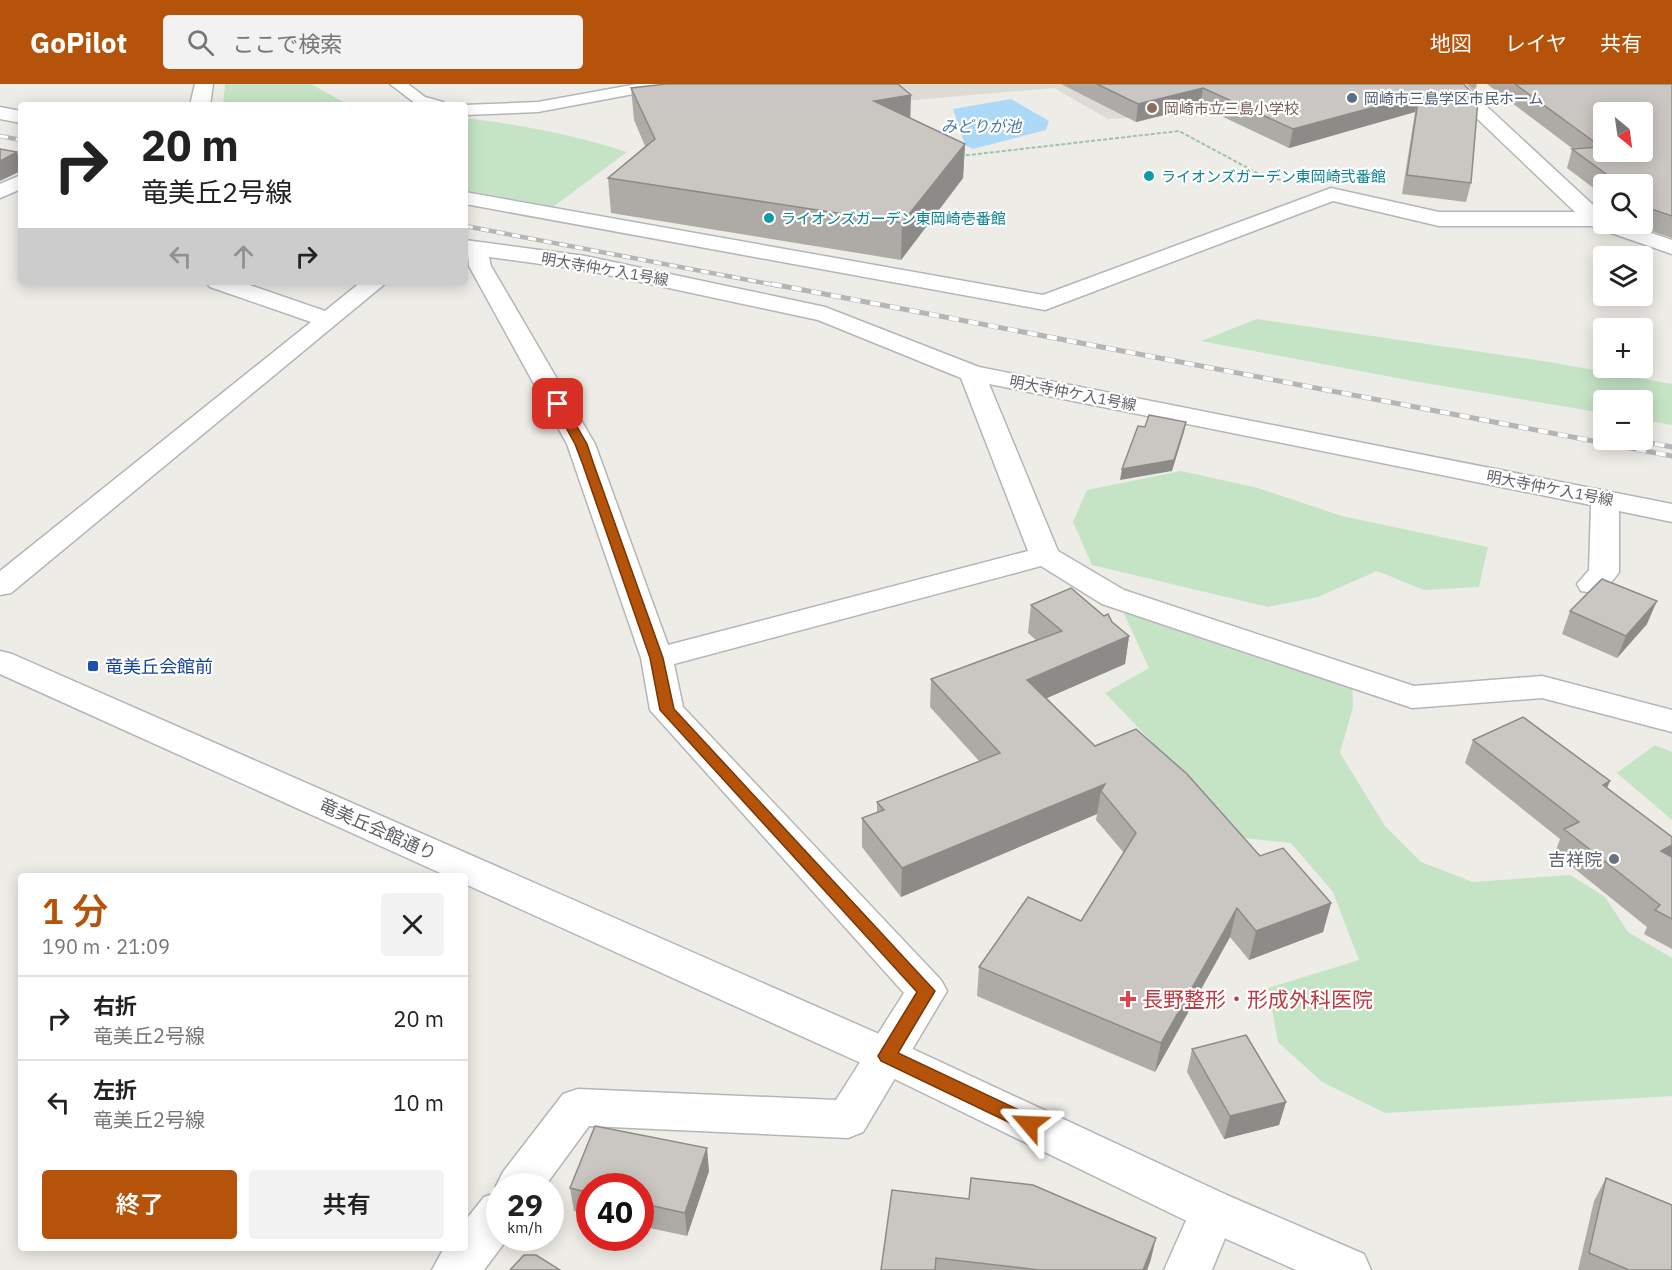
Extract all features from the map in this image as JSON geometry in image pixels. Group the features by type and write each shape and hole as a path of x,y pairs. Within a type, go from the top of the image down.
{"street":[{"path":"201,102 204,84"},
{"path":"1456,84 1475,106 1593,215"},
{"path":"0,113 18,116"},
{"path":"0,192 18,183"},
{"path":"468,199 1044,303 1331,194 1439,219 1593,222"},
{"path":"1635,234 1672,247"},
{"path":"474,248 480,266 581,444 657,658 667,710 927,991 848,1119 578,1107 529,1173"},
{"name":"明大寺仲ケ入1号線","path":"474,248 585,263 825,314 972,373 1672,513"},
{"path":"227,285 328,320"},
{"path":"0,586 371,285"},
{"path":"972,373 1045,556 1113,597 1412,697 1542,687 1672,721"},
{"path":"1592,584 1604,572 1605,499"},
{"path":"657,658 1045,556"},
{"name":"竜美丘会館通り","path":"0,661 887,1056 1213,1210"},
{"path":"1188,1270 1213,1210 1347,1270"},
{"path":"456,1270 486,1230"}],"lane":[{"path":"398,84 420,100 427,102"},
{"path":"468,110 487,112 534,108 660,84"}],"path":[{"path":"960,156 1179,131 1259,174 1331,194"}],"shaded area":[{"name":"岡崎市立三島小学校","path":"886,84 1313,84 1188,115 1108,119 1054,88 903,101"}],"green space":[{"path":"225,84 311,84 344,102 223,102"},
{"path":"468,118 547,131 627,152 553,207 468,191"},
{"path":"1257,319 1549,362 1593,370 1593,378 1638,378 1672,384 1672,425 1653,422 1653,390 1593,390 1593,411 1413,381 1201,341"},
{"path":"1181,471 1258,488 1342,516 1488,547 1479,587 1424,590 1377,571 1318,597 1268,607 1092,565 1073,522 1087,490"},
{"path":"1121,607 1352,676 1353,707 1340,753 1385,826 1421,862 1473,882 1570,875 1605,897 1628,932 1672,958 1672,1096 1385,1113 1322,1082 1278,1042 1268,988 1359,960 1333,892 1291,843 1244,838 1105,693 1149,668"},
{"path":"1655,745 1672,752 1672,820 1617,773"}],"water":[{"name":"みどりが池","path":"1011,99 1049,121 1046,130 973,149 965,145 953,109"}],"building":[{"path":"666,84 898,84 911,95 874,101 965,144 902,223 608,178 655,139 631,88"},
{"path":"1097,84 1464,84 1478,100 1471,183 1407,175 1419,95 1293,129 1203,88 1138,104"},
{"path":"1515,84 1672,84 1672,216 1653,210 1653,174 1606,174 1572,149 1593,148 1593,162 1653,162 1653,102 1593,102 1593,141"},
{"path":"0,149 17,152 0,161"},
{"path":"1149,415 1186,422 1174,460 1122,469 1138,426 1145,427"},
{"path":"1602,579 1657,601 1626,636 1570,611"},
{"path":"1071,588 1104,616 1108,614 1112,622 1129,636 1027,680 1095,746 1136,729 1187,774 1260,856 1283,848 1331,903 1256,931 1237,908 1161,1043 979,967 1028,897 1081,921 1136,833 1101,791 1105,784 902,868 862,818 884,810 877,802 1000,753 931,679 1062,631 1031,605"},
{"path":"1523,717 1610,781 1603,785 1672,837 1672,845 1661,851 1672,857 1672,919 1655,910 1660,905 1564,829 1579,822 1473,740"},
{"path":"1246,1035 1286,1102 1230,1116 1192,1049"},
{"path":"595,1126 707,1148 685,1213 654,1206 654,1173 576,1173"},
{"path":"576,1173 576,1190 570,1188"},
{"path":"971,1178 1033,1185 1156,1238 1143,1270 1039,1270 936,1258 935,1270 881,1270 892,1190 969,1199"},
{"path":"1606,1178 1672,1205 1672,1270 1629,1270 1589,1253"},
{"path":"524,1255 536,1255 560,1270 510,1270"}],"railway":[{"path":"0,136 18,139"},
{"path":"468,227 780,286"},
{"path":"772,284 1672,456"},
{"path":"1653,443 1672,447"}],"place":[{"name":"岡崎市三島学区市民ホーム","path":"1352,98"},
{"name":"岡崎市立三島小学校","path":"1152,108"},
{"name":"ライオンズガーデン東岡崎弐番館","path":"1149,176"},
{"name":"ライオンズガーデン東岡崎壱番館","path":"769,218"},
{"name":"竜美丘会館前","path":"93,666"},
{"name":"吉祥院","path":"1614,859"},
{"name":"長野整形・形成外科医院","path":"1128,999"}],"route":[{"path":"558,404 581,444 589,465 657,658 667,710 927,991 887,1056 1029,1124"}]}
